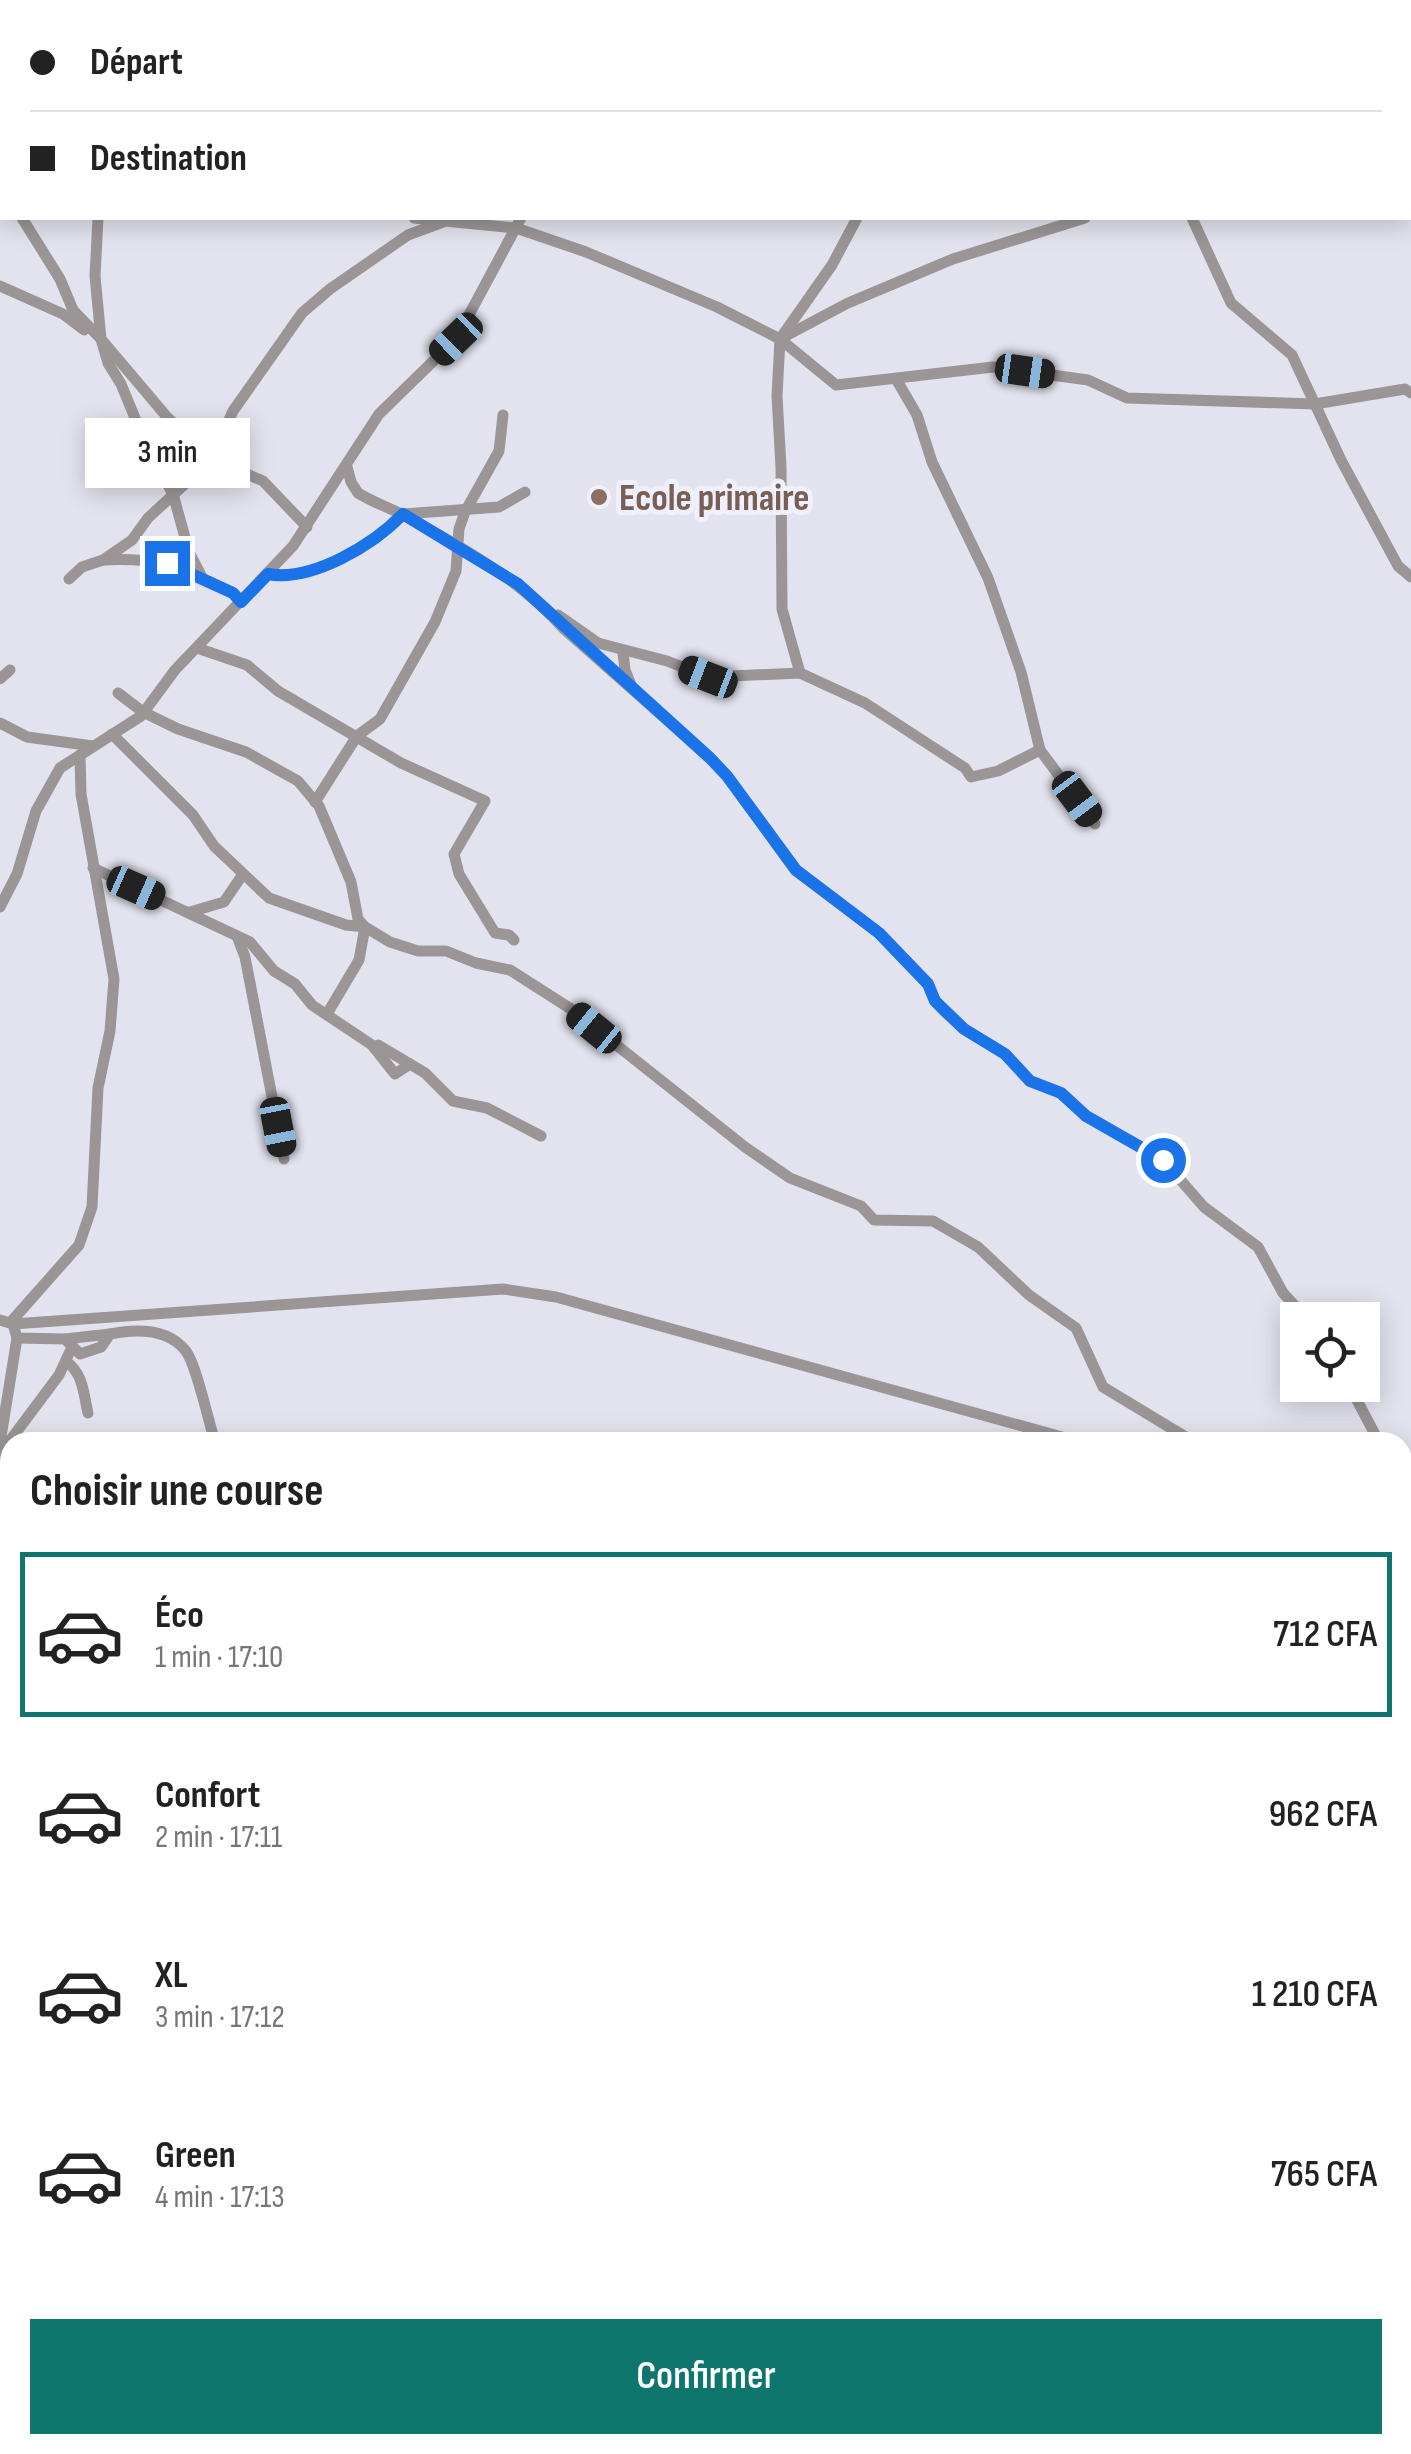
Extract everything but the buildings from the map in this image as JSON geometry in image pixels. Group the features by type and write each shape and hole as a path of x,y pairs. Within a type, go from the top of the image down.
{"street":[{"path":"23,220 74,310 168,417 212,459 263,481 306,527"},
{"path":"98,220 94,276 101,339 108,363 173,494 189,552 203,579"},
{"path":"103,560 132,540 148,518 212,459 233,410 302,312 408,235 447,220 519,223 717,308 780,340 836,385 993,367 1088,380 1127,398 1315,404 1405,389 1411,393"},
{"path":"800,672 782,608 782,467 777,396 780,340 832,264 856,220"},
{"path":"780,340 848,303 952,259 1079,220"},
{"path":"1193,220 1231,303 1292,355 1398,566 1411,577"},
{"path":"0,907 17,874 36,811 60,768 144,712 196,648 268,574 347,468 379,414 456,339 519,223"},
{"path":"0,286 63,314 101,339"},
{"path":"896,379 918,415 932,462 988,578 1022,672 1040,750 1095,824"},
{"path":"316,802 357,736 380,719 435,622 451,587 465,512 498,450 504,415"},
{"path":"347,468 358,493 458,546 518,584 546,608 719,767 796,870 879,933 928,984 945,1012 964,1029 1005,1054 1030,1081 1061,1093 1086,1116 1163,1160 1204,1207 1258,1247 1291,1302"},
{"path":"268,574 294,573 333,562 383,534 403,514 499,507 525,492"},
{"path":"69,579 82,566 103,560 142,558 167,563 233,593 241,602"},
{"path":"546,608 598,644 708,677 800,672 866,703 965,768 971,777 998,771 1040,750"},
{"path":"196,648 248,666 278,691 401,763 485,801 454,854 459,874 495,933 514,940"},
{"path":"623,652 625,670 635,693"},
{"path":"118,693 178,729 246,752 298,781 316,802 351,882 358,919 366,927 390,942 418,951 446,951 510,970 571,1009 790,1178 860,1206 874,1220 933,1221 978,1247 1028,1294 1076,1328 1103,1387 1177,1432"},
{"path":"0,723 27,737 93,746"},
{"path":"112,734 193,814 214,846 269,898 346,925 366,927"},
{"path":"8,1322 78,1245 92,1207 98,1088 110,1031 114,979 81,794 80,756"},
{"path":"93,868 250,942 312,1004 357,1033 388,1062 395,1074 410,1064 453,1101 487,1108 541,1136"},
{"path":"190,912 224,902 243,874"},
{"path":"327,1014 359,960 366,927"},
{"path":"237,936 245,957 284,1159"},
{"path":"8,1322 503,1290 574,1302 1044,1432"},
{"path":"16,1432 63,1367 69,1343 82,1318"},
{"path":"2,1432 17,1338 8,1322"},
{"path":"17,1338 69,1343 138,1328 166,1337 186,1351 211,1432"},
{"path":"63,1367 83,1381 88,1413"},
{"path":"1358,1402 1375,1432"}],"place":[{"name":"Ecole primaire","path":"599,497"}],"route":[{"path":"167,563 233,593 241,602 268,574 294,573 333,562 383,534 403,514 458,546 518,584 710,758 727,776 780,853 796,870 879,933 928,984 935,1001 964,1029 1005,1054 1030,1081 1061,1093 1086,1116 1163,1160"}]}
